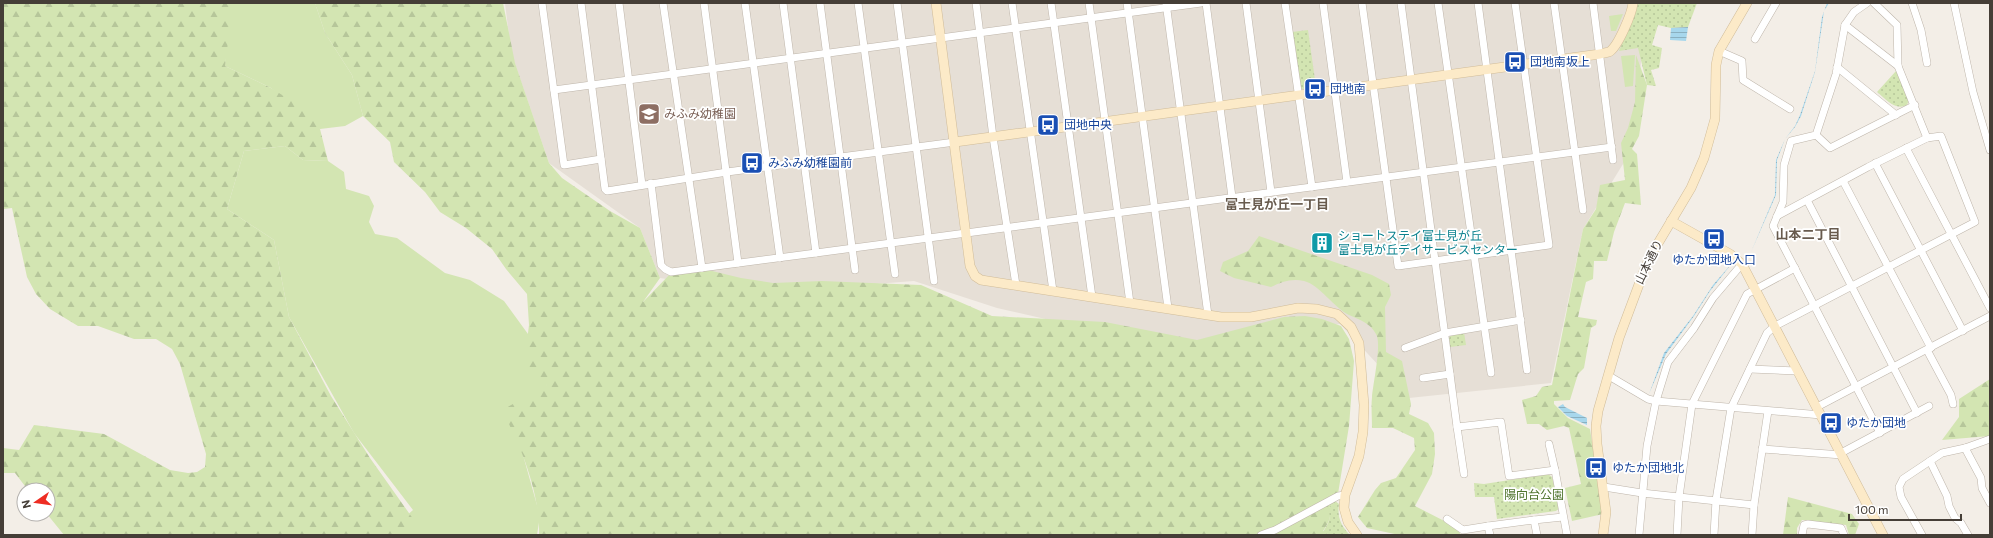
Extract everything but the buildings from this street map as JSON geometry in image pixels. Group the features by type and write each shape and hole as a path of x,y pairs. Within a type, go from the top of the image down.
{"street":[{"path":"542,3 564,165 601,160"},
{"path":"581,3 605,189 607,191 727,172 1600,54 1608,52 1612,49 1626,24 1633,3"},
{"path":"619,3 642,185"},
{"path":"663,3 702,268"},
{"path":"704,3 714,69 738,263"},
{"path":"745,3 766,167 780,258"},
{"path":"783,3 816,253"},
{"path":"820,3 855,270"},
{"path":"858,3 895,274"},
{"path":"897,3 934,281"},
{"path":"936,3 970,266 975,276 981,280 1221,317 1251,317 1298,308 1317,309 1337,314 1351,328 1359,343 1364,405 1363,432 1359,456 1345,495 1344,508 1348,522 1357,535"},
{"path":"976,3 993,137 1016,285"},
{"path":"1012,3 1053,291"},
{"path":"1051,3 1092,297"},
{"path":"1089,3 1130,303"},
{"path":"1127,3 1168,308"},
{"path":"554,90 1129,13 1166,5 1201,3"},
{"path":"1206,3 1232,197"},
{"path":"1246,3 1271,192"},
{"path":"1285,3 1312,186"},
{"path":"1323,3 1348,182"},
{"path":"1362,3 1398,266 1549,245 1515,3"},
{"path":"1401,3 1464,474"},
{"path":"1438,3 1462,166 1473,256 1491,373"},
{"path":"1478,3 1527,370"},
{"path":"1554,3 1583,210"},
{"path":"1593,3 1614,160"},
{"name":"山本通り","path":"1603,535 1606,512 1604,487 1596,444 1598,411 1619,338 1634,293 1651,255 1699,172 1711,139 1715,120 1716,65 1719,51 1747,3"},
{"path":"1755,40 1776,3"},
{"path":"1816,135 1827,106 1837,67 1845,25 1854,12 1867,3"},
{"path":"1874,3 1897,25 1898,66 1927,138"},
{"path":"1912,3 1921,30 1927,63"},
{"path":"1954,3 1973,92 1990,150"},
{"path":"1166,5 1194,202 1208,315"},
{"path":"1845,25 1898,66"},
{"path":"1719,51 1742,61 1743,80 1790,109"},
{"path":"1837,67 1896,115"},
{"path":"1816,135 1830,148 1914,105"},
{"path":"1816,135 1791,141 1784,165 1783,202 1772,226 1880,433"},
{"path":"1714,535 1716,500 1731,408 1768,333 1775,326 1975,222 1941,136 1927,138 1875,163 1777,216"},
{"path":"651,184 661,265 671,272 1612,147"},
{"path":"1906,148 1990,308"},
{"path":"1875,163 1963,331"},
{"path":"1843,181 1929,349 1951,395 1953,404"},
{"path":"1807,200 1917,413"},
{"path":"1671,220 1730,254 1742,264 1883,535"},
{"path":"1639,535 1647,446 1656,401 1668,362 1694,328 1713,298 1742,264"},
{"path":"1676,535 1679,497 1692,404 1747,294 1795,268"},
{"path":"1609,376 1648,399 1656,401 1768,411 1819,411 1856,387 1990,316"},
{"path":"1405,348 1445,333 1521,320"},
{"path":"1750,369 1798,371"},
{"path":"1422,378 1450,374"},
{"path":"1762,449 1841,454 1929,406"},
{"path":"1752,535 1754,505 1768,411"},
{"path":"1457,427 1501,422 1509,476 1555,470"},
{"path":"1922,535 1901,497 1899,487 1902,479 1942,453 1965,448 1990,439"},
{"path":"1549,444 1567,535"},
{"path":"1965,448 1981,478 1982,488 1990,503"},
{"path":"1930,461 1947,496 1948,506 1968,535"},
{"path":"1604,487 1642,493 1754,505"},
{"path":"1260,535 1275,530 1338,496 1345,495"},
{"path":"1447,519 1463,530 1563,517"},
{"path":"1534,520 1537,535"},
{"path":"1802,535 1804,525 1808,524 1841,528 1844,535"},
{"path":"1488,526 1490,535"}],"shaded area":[{"path":"505,3 1653,3 1644,35 1631,151 1583,229 1551,383 1409,398 1340,324 1172,348 997,308 914,281 757,293 660,278 640,228 549,163 511,52"}],"green space":[{"path":"3,3 233,3 225,66 271,88 317,117 328,161 303,160 285,146 244,151 227,209 274,240 289,317 331,396 370,458 416,523 401,535 64,535 53,522 56,522 56,482 22,482 15,473 3,473 3,448 19,450 34,425 104,434 170,470 188,473 197,472 205,467 206,454 180,364 172,349 156,339 134,339 98,326 78,326 50,309 36,294 27,277 12,208 3,209"},
{"path":"228,3 315,3 325,33 352,75 363,116 345,126 320,129 271,88 225,66"},
{"path":"315,3 503,3 515,63 549,163 562,178 610,211 640,228 660,278 643,302 672,272 708,270 741,278 773,283 822,281 921,285 992,316 1105,322 1197,340 1284,317 1305,316 1322,319 1341,326 1349,339 1354,361 1349,426 1337,500 1329,508 1330,518 1323,531 1331,535 539,535 537,505 532,485 523,456 504,409 547,385 527,377 526,349 529,325 527,294 506,269 492,249 466,228 440,212 425,192 394,162 390,142 363,116 352,75 325,33"},
{"path":"1638,3 1697,3 1688,27 1671,28 1658,25 1652,45 1662,48 1659,68 1651,70 1656,86 1647,85 1638,48 1619,51"},
{"path":"1623,14 1616,31 1611,31 1609,16"},
{"path":"1308,30 1316,87 1302,89 1300,87 1292,32"},
{"path":"1635,55 1633,86 1625,87 1621,56"},
{"path":"1636,55 1647,85 1639,136 1632,149 1637,154 1641,205 1625,203 1614,232 1607,261 1594,261 1593,279 1586,282 1578,317 1597,320 1596,325 1591,328 1584,368 1578,374 1570,400 1554,401 1554,404 1568,418 1590,429 1603,514 1572,521 1565,488 1581,484 1569,428 1564,426 1547,430 1539,424 1527,424 1522,400 1536,396 1542,387 1552,385 1583,229 1596,209 1600,185 1625,180 1621,143 1628,128 1635,102"},
{"path":"1896,71 1909,99 1907,105 1899,107 1891,104 1877,92"},
{"path":"285,146 303,160 328,161 344,172 346,189 369,196 374,206 369,222 375,234 397,238 445,273 470,280 504,301 528,334 547,385 523,455 540,516 537,535 385,535 413,510 354,433 289,317 274,240 227,209 244,151"},
{"path":"1259,236 1372,275 1389,284 1391,295 1385,307 1386,352 1402,361 1411,404 1409,414 1428,423 1434,433 1435,454 1432,474 1415,506 1456,527 1461,535 1399,535 1367,528 1358,517 1381,483 1396,478 1415,450 1414,438 1393,428 1372,428 1372,401 1377,364 1378,339 1371,327 1343,312 1310,283 1295,280 1287,281 1271,287 1234,278 1220,271 1223,262 1248,251"},
{"path":"1464,332 1466,345 1450,347 1449,338 1452,334"},
{"path":"1990,379 1990,436 1942,440 1959,417 1959,399"},
{"name":"陽向台公園","path":"1548,474 1552,477 1560,507 1556,511 1497,519 1494,497 1475,497 1474,483 1484,484"},
{"path":"1788,497 1852,514 1859,524 1855,535 1849,535 1846,525 1802,520 1797,528 1797,535 1783,535"},
{"path":"1335,501 1339,504 1340,521 1350,535 1331,535 1323,532 1328,524 1328,509"}],"water":[{"path":"1824,12 1815,72 1801,116 1795,127 1785,139 1795,126 1800,115 1815,71 1822,17"},
{"path":"1688,27 1686,41 1670,40 1671,28"},
{"path":"1785,139 1777,160 1776,195 1751,252 1775,195 1776,160"},
{"path":"1733,262 1710,291 1694,316 1666,354 1649,394 1664,353 1693,316 1713,285"},
{"path":"1563,404 1565,407 1587,418 1587,425 1567,416 1558,407"}],"place":[{"name":"団地南坂上","path":"1515,62"},
{"name":"団地南","path":"1315,89"},
{"name":"みふみ幼稚園","path":"649,114"},
{"name":"団地中央","path":"1048,125"},
{"name":"みふみ幼稚園前","path":"752,163"},
{"name":"ゆたか団地入口","path":"1714,239"},
{"name":"ショートステイ富士見が丘 富士見が丘デイサービスセンター","path":"1322,243"},
{"name":"ゆたか団地","path":"1831,423"},
{"name":"ゆたか団地北","path":"1596,468"}],"district":[{"name":"富士見が丘一丁目","path":"1277,204"},
{"name":"山本二丁目","path":"1808,234"}]}
